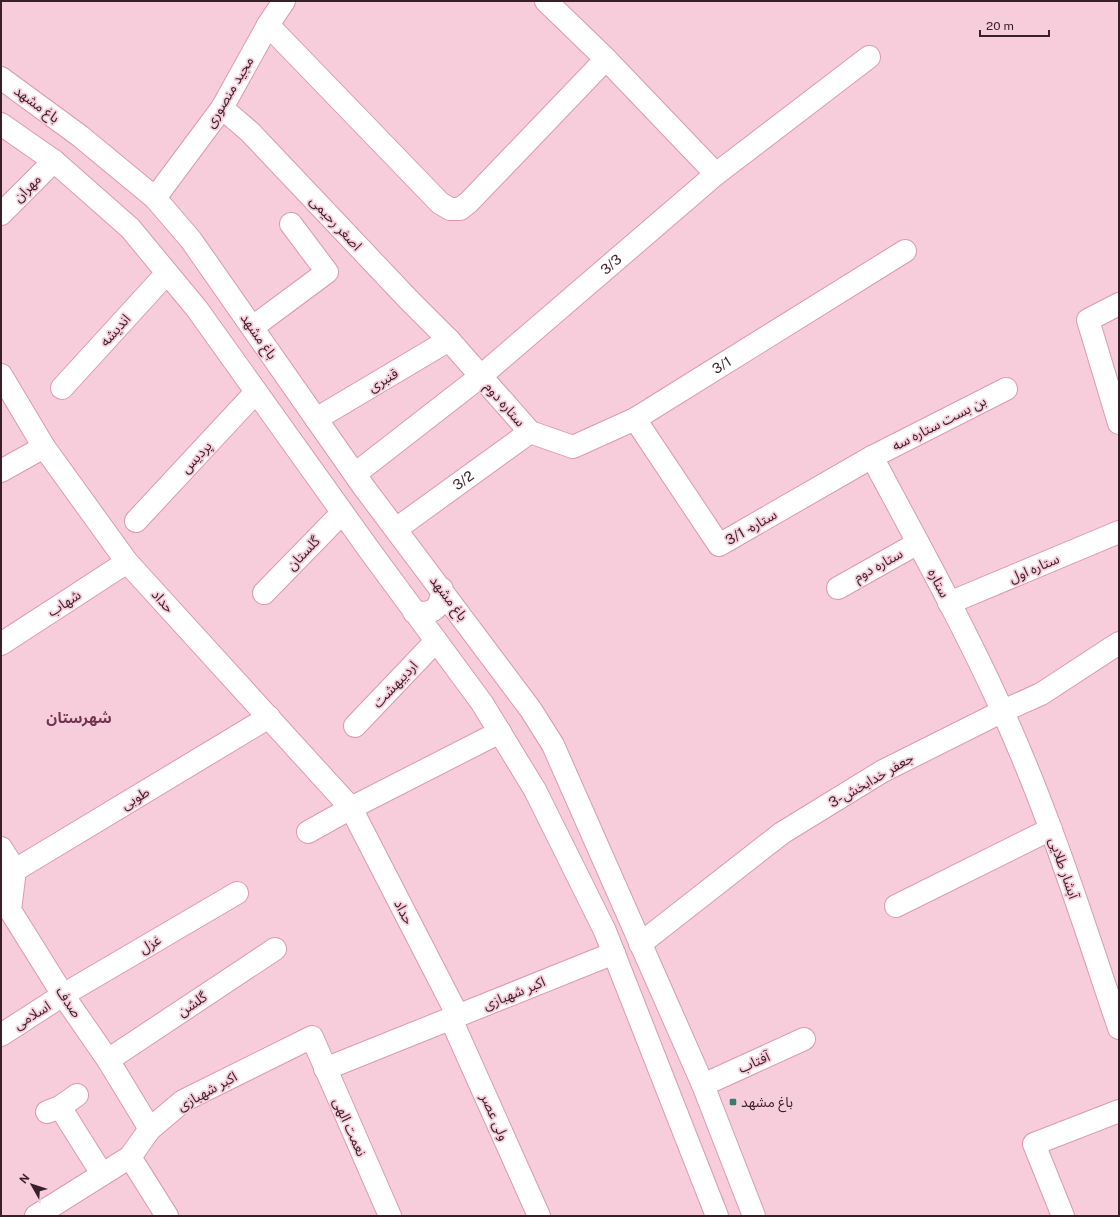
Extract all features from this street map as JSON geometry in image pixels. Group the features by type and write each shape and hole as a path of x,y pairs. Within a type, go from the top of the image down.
{"street":[{"name":"مجید منصوری","path":"155,198 222,108 268,25 284,1"},
{"path":"546,1 606,59 716,174"},
{"path":"268,25 440,203 450,209 460,209 469,202 606,59"},
{"name":"3/3","path":"355,474 480,376 716,174 869,57"},
{"name":"باغ مشهد","path":"1,78 80,136 155,198 192,240 355,474 442,588 531,710 552,745 703,1085 754,1216"},
{"name":"اصغر رحیمی","path":"222,108 250,132 409,300 449,340 480,376"},
{"path":"1,124 54,161 130,228 197,309 342,513 414,612 458,668 500,732 535,790 605,931 717,1216"},
{"name":"مهران","path":"1,214 54,161"},
{"path":"254,327 327,272 291,224"},
{"name":"3/1","path":"530,432 573,447 635,419 905,252"},
{"name":"اندیشه","path":"62,388 167,273"},
{"path":"1119,304 1088,320 1119,423"},
{"name":"قنبری","path":"316,419 449,340"},
{"name":"حداد","path":"1,375 44,447 128,562 351,808 454,1018"},
{"name":"ستاره دوم","path":"480,376 530,432"},
{"name":"بن بست ستاره سه","path":"872,457 1006,389"},
{"name":"پردیس","path":"136,521 256,392"},
{"name":"ستاره- 3/1","path":"635,419 719,546 872,457"},
{"name":"3/2","path":"396,529 530,432"},
{"path":"1,471 44,447"},
{"name":"ستاره","path":"872,457 949,603 1003,711"},
{"name":"گلستان","path":"264,593 342,513"},
{"name":"ستاره اول","path":"949,603 1119,532"},
{"name":"ستاره دوم","path":"838,588 918,543"},
{"name":"شهاب","path":"1,644 128,562"},
{"path":"414,612 425,613 436,609 442,600 442,588"},
{"name":"اردیبهشت","path":"355,726 436,641"},
{"name":"جعفر خدابخش-3","path":"640,944 782,833 883,771 1003,711 1041,694 1119,643"},
{"path":"458,668 458,658 464,650 473,645 483,644"},
{"name":"آبشار طلایی","path":"1003,711 1051,829 1119,1028"},
{"name":"طوبی","path":"8,874 268,717"},
{"path":"308,832 351,808 500,732"},
{"path":"896,906 1051,829"},
{"path":"1,848 8,874"},
{"name":"صدف","path":"8,874 10,910 63,995 108,1060 150,1129"},
{"name":"غزل","path":"63,995 237,893"},
{"name":"گلشن","path":"108,1060 275,949"},
{"name":"اکبر شهبازی","path":"325,1069 614,953"},
{"name":"اسلامی","path":"1,1035 63,995"},
{"name":"ولی عصر","path":"454,1018 539,1216"},
{"name":"اکبر شهبازی","path":"36,1216 130,1157 150,1129 183,1101 312,1037"},
{"name":"نعمت الهی","path":"312,1037 390,1216"},
{"name":"آفتاب","path":"703,1085 804,1039"},
{"path":"61,1105 102,1174"},
{"path":"1063,1216 1034,1144 1119,1111"},
{"path":"130,1157 167,1216"}],"place":[{"name":"باغ مشهد","path":"733,1102"}],"district":[{"name":"شهرستان","path":"79,717"}]}
